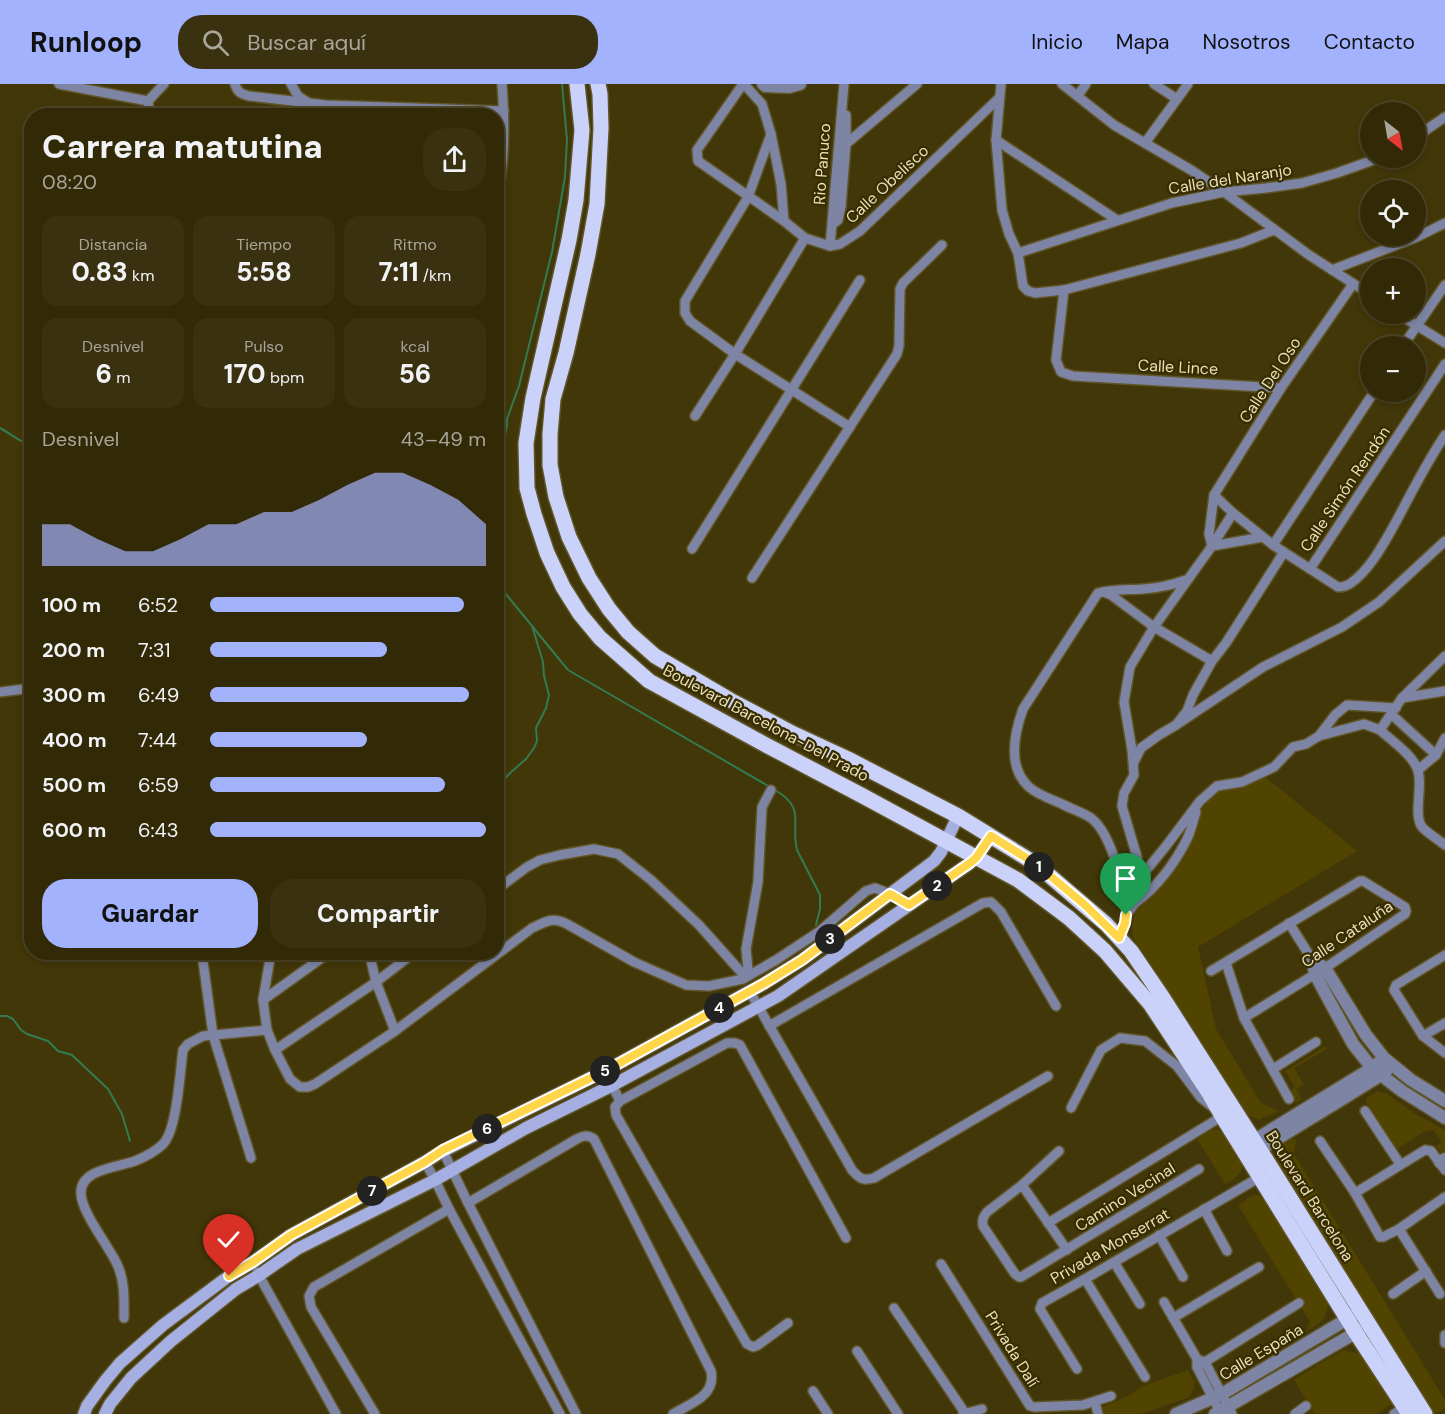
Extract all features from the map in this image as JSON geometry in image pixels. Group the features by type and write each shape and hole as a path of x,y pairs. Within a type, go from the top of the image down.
{"main road":[{"name":"Boulevard Barcelona-Del Prado","path":"577,84 582,130 574,210 533,398 526,443 528,488 534,514 547,553 563,587 580,614 600,638 649,681 1018,880 1069,918 1157,1001"},
{"name":"Boulevard Barcelona-Del Prado","path":"598,84 601,128 597,204 586,265 553,399 549,434 550,465 556,497 569,537 589,578 609,609 628,632 655,656 792,733 958,816 1036,864 1085,905 1131,951 1157,1001"},
{"path":"582,130 601,128"},
{"path":"84,1414 87,1406 120,1363 163,1325 229,1276 291,1235 443,1150 605,1071 750,992 802,960 934,861 958,816"},
{"path":"105,1414 110,1404 131,1378 155,1356 236,1289 297,1249 435,1180 526,1128 613,1085 778,996 963,869 976,858 991,836"},
{"name":"Boulevard Barcelona","path":"1157,1001 1209,1093 1251,1149 1363,1329 1425,1414"},
{"name":"Boulevard Barcelona","path":"1251,1149 1260,1177 1354,1315"},
{"name":"Boulevard Barcelona","path":"1363,1329 1403,1412"}],"street":[{"path":"59,84 148,101"},
{"path":"148,101 164,84"},
{"path":"235,84 241,94 249,96 376,108"},
{"path":"291,84 298,96 309,103"},
{"path":"501,84 504,108"},
{"path":"784,221 781,184 771,134 762,104 744,84 697,150 698,161 805,238 830,246"},
{"path":"763,84 789,87 800,84"},
{"path":"846,144 917,84"},
{"path":"1001,84 996,140 1002,210 1009,234 1018,253 1023,286 1028,291 1035,293 1064,290 1240,243 1274,230"},
{"path":"1062,84 1114,125 1191,170 1360,288"},
{"path":"1078,95 1086,84"},
{"path":"1154,84 1177,99"},
{"path":"1145,143 1188,84"},
{"path":"832,224 838,220 840,214 846,144 843,88"},
{"name":"Rio Panuco","path":"830,246 843,88"},
{"name":"Calle Obelisco","path":"830,246 840,244 860,231 999,98"},
{"path":"148,101 149,108"},
{"path":"504,111 504,153"},
{"path":"1426,130 1445,117"},
{"path":"771,134 748,197 686,301 685,313 690,321 735,354 850,427"},
{"path":"996,140 1117,220"},
{"name":"Calle del Naranjo","path":"1018,253 1172,203 1224,192 1302,183 1360,165"},
{"path":"1332,270 1417,237 1445,223"},
{"path":"695,416 805,238"},
{"path":"752,578 897,354 900,346 900,289 903,283 942,245"},
{"path":"692,549 860,280"},
{"name":"Calle Del Oso","path":"1214,495 1281,388 1353,284"},
{"path":"1410,336 1445,285"},
{"name":"Calle Lince","path":"1064,290 1056,360 1061,372 1072,376 1281,388"},
{"path":"1414,324 1445,343"},
{"name":"Calle Simón Rendón","path":"1310,569 1445,364"},
{"path":"1274,545 1367,402"},
{"path":"1214,495 1263,537 1338,588 1352,583 1369,565 1385,542 1445,435"},
{"path":"1212,546 1209,534 1214,495"},
{"path":"1126,915 1140,891 1137,857 1122,806 1124,793 1134,775 1124,702 1130,667 1154,627 1233,513"},
{"path":"1212,546 1263,537"},
{"path":"1133,764 1141,748 1263,666 1342,627 1379,602 1445,541"},
{"path":"1176,725 1187,711 1212,661 1284,552"},
{"path":"1119,938 1126,915 1119,869 1100,828 1085,815 1035,792 1021,779 1014,754 1016,727 1023,710 1098,593 1168,586 1186,580"},
{"path":"1104,592 1154,627 1212,661"},
{"path":"1380,729 1402,698 1445,656"},
{"path":"0,692 24,689"},
{"path":"1402,698 1445,691"},
{"path":"1319,736 1335,715 1347,705 1393,711 1436,755"},
{"path":"1140,878 1200,801 1217,786 1242,782 1274,767 1293,747 1306,744 1319,736 1364,724 1380,729 1409,757 1418,770 1419,815 1422,827 1445,844"},
{"path":"1418,770 1436,755 1445,738"},
{"path":"504,884 526,867 540,860 594,849 618,854 651,880 744,974 747,969 747,941 758,882 762,807 771,790"},
{"path":"1135,903 1168,870 1186,840 1200,801"},
{"name":"Calle Cataluña","path":"1211,971 1363,880 1405,907 1405,914 1318,967 1244,1018"},
{"path":"504,949 532,928 548,921 558,920 634,962 687,985 709,986 743,979 776,960 820,931 866,891 875,888 909,905"},
{"path":"769,1026 983,903 991,902 1001,912 1056,1006"},
{"path":"1289,923 1318,967 1341,995 1354,1017 1388,1062 1411,1080 1445,1101"},
{"path":"1445,955 1396,986 1394,990 1423,1036 1445,1053"},
{"path":"202,960 213,1035 252,1158"},
{"path":"270,960 263,1000 267,1030 290,1079 300,1087 308,1087 394,1031 489,960"},
{"path":"263,1000 317,960"},
{"path":"371,960 376,982 394,1031"},
{"path":"275,1050 405,960"},
{"path":"1226,963 1244,1018 1290,1099"},
{"path":"1318,967 1330,1002 1353,1044 1377,1071 1402,1091 1445,1118"},
{"path":"750,992 852,1170 859,1178 866,1180 874,1178 1048,1076"},
{"path":"1330,1002 1341,995"},
{"path":"1343,1024 1354,1017"},
{"path":"1423,1036 1445,1023"},
{"path":"124,1318 124,1289 118,1265 84,1207 81,1194 83,1183 105,1169 135,1161 148,1154 163,1144 170,1135 183,1050 188,1044 202,1036 267,1030"},
{"path":"1071,1108 1101,1050 1120,1038 1145,1041 1177,1066 1206,1103 1225,1112"},
{"path":"1273,1069 1316,1042"},
{"path":"788,1323 758,1345 753,1347 747,1344 616,1115 615,1107 621,1101 727,1043 740,1045 846,1238"},
{"path":"1251,1149 1388,1062"},
{"path":"605,1071 621,1101"},
{"path":"1365,1111 1400,1164"},
{"path":"1048,1223 1225,1112"},
{"path":"468,1203 575,1140 583,1136 594,1139 711,1371 711,1386 708,1391 673,1414"},
{"path":"1320,1141 1355,1193 1380,1237 1399,1229 1445,1198"},
{"path":"443,1150 576,1414"},
{"path":"1355,1193 1425,1150 1431,1151 1443,1164"},
{"name":"Privada Monserrat","path":"1059,1151 1022,1185 987,1212 982,1222 1019,1277 1067,1250"},
{"path":"425,1162 560,1414"},
{"name":"Camino Vecinal","path":"1067,1250 1199,1169"},
{"name":"Privada Monserrat","path":"1077,1369 1040,1309 1042,1303 1260,1177"},
{"path":"1022,1185 1067,1250"},
{"path":"375,1414 311,1307 309,1296 314,1287 449,1209"},
{"path":"1204,1209 1227,1251"},
{"path":"1399,1229 1440,1294"},
{"path":"1159,1235 1183,1277"},
{"path":"253,1262 258,1276 336,1414"},
{"path":"1114,1262 1140,1304"},
{"name":"Privada Dalí","path":"940,1264 1030,1406 1084,1409 1111,1396"},
{"path":"1173,1318 1258,1266"},
{"path":"1393,1294 1426,1271"},
{"path":"1085,1279 1145,1377"},
{"path":"1164,1302 1199,1362 1223,1412"},
{"path":"1199,1362 1299,1304"},
{"path":"894,1308 964,1414 982,1409"},
{"name":"Calle España","path":"1176,1414 1217,1396 1354,1315"},
{"name":"Calle España","path":"1223,1412 1363,1329"},
{"path":"1445,1335 1445,1343"},
{"path":"857,1351 898,1414"},
{"path":"813,1391 828,1414"},
{"path":"1095,1402 1098,1414"},
{"path":"1295,1414 1306,1406"}],"shaded area":[{"path":"1260,773 1357,851 1198,947 1216,1029 1261,1103 1279,1111 1259,1120 1247,1114 1133,937 1132,929 1138,904 1168,870 1200,801 1217,786"},
{"path":"1326,1046 1327,1049 1294,1068 1304,1084 1296,1089 1302,1099 1296,1103 1289,1091 1295,1087 1285,1071"},
{"path":"1378,1091 1387,1094 1414,1113 1445,1130 1445,1152 1442,1154 1436,1146 1442,1142 1433,1130 1423,1132 1396,1150 1366,1102 1366,1098"},
{"path":"1216,1129 1225,1134 1243,1164 1239,1174 1225,1184 1197,1139"},
{"path":"1292,1139 1296,1140 1294,1154 1445,1400 1445,1408 1435,1414 1278,1163 1278,1151"},
{"path":"1253,1195 1265,1199 1328,1303 1324,1318 1306,1332 1310,1322 1238,1205"},
{"path":"1344,1350 1363,1356 1392,1404 1376,1414 1314,1414 1294,1380"},
{"path":"1188,1370 1195,1384 1190,1397 1141,1414 1101,1414 1102,1407 1126,1397 1143,1386"}],"waterway":[{"path":"504,439 507,419 519,386 552,252 565,177 567,140 562,84"},
{"path":"0,428 24,442"},
{"path":"504,592 532,626 543,662 549,695 546,708 536,728 537,741 534,748 504,780"},
{"path":"532,626 568,670 770,787"},
{"path":"775,790 791,803 795,817 797,850 820,895 820,909 816,925"},
{"path":"0,1016 13,1019 27,1034 48,1041 58,1051 72,1055 108,1089 122,1114 130,1141"}],"route":[{"path":"229,1276 291,1235 443,1150 605,1071 765,983 802,960 890,894 909,905 976,858 991,836 1036,864 1085,905 1119,938 1126,915"}]}
